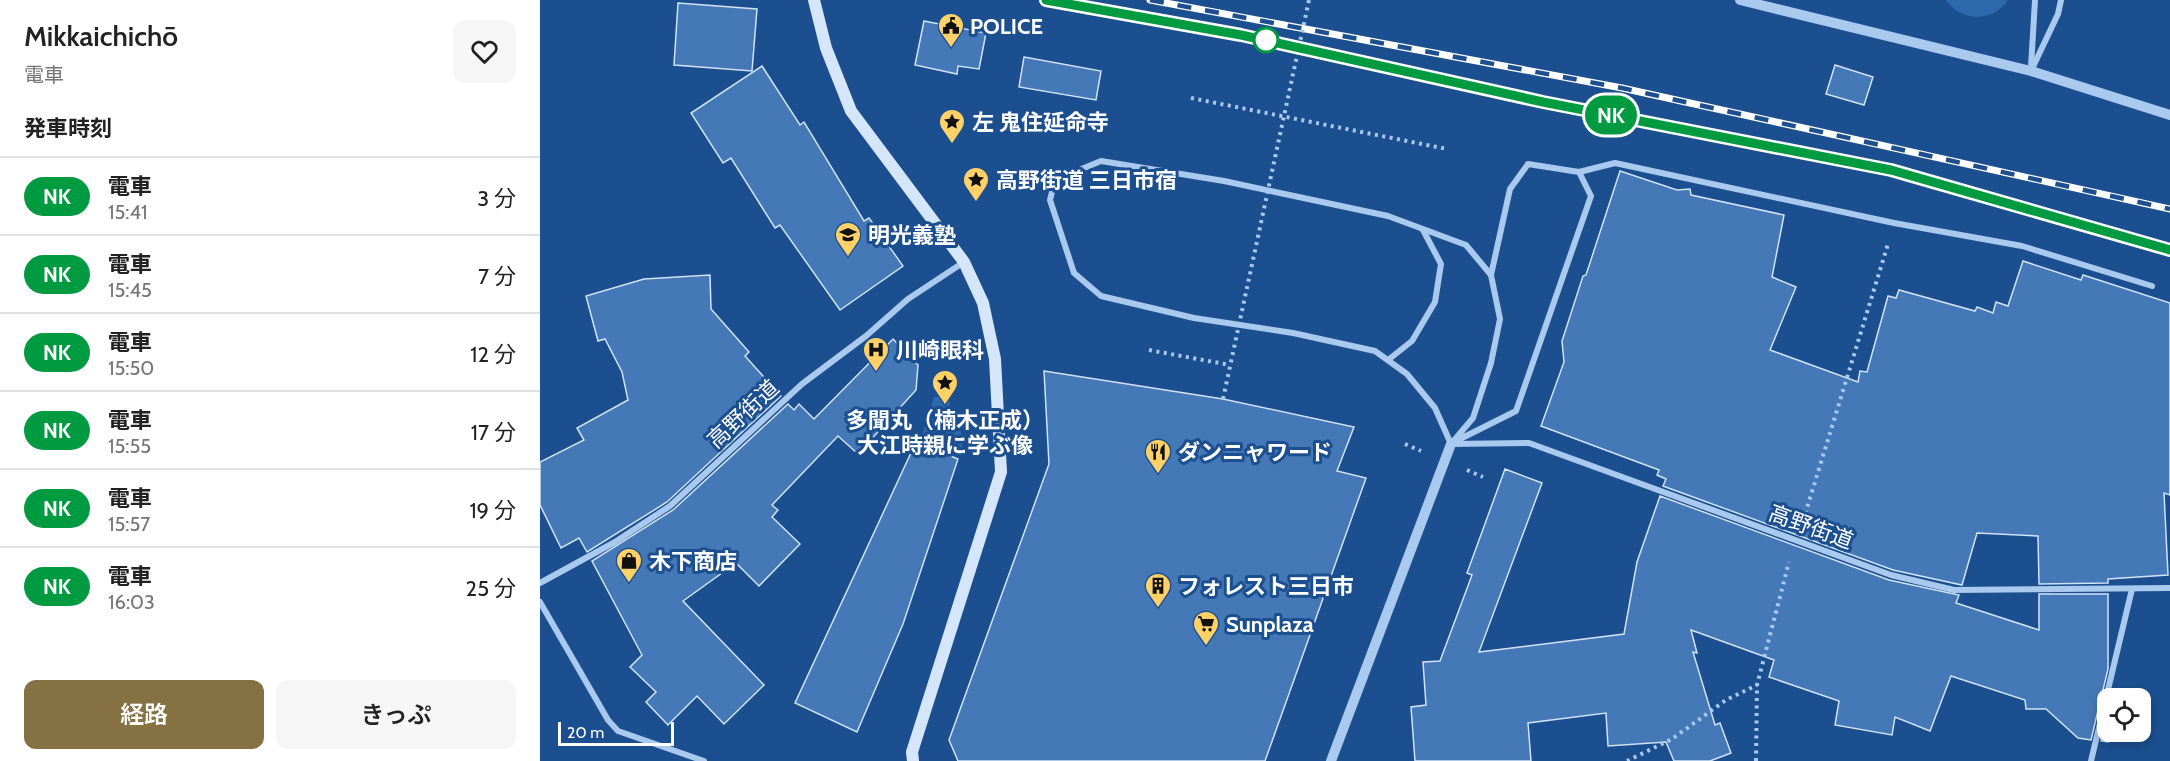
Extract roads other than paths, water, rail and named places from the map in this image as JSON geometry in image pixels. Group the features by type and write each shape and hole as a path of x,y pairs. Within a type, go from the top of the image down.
{"main road":[{"path":"814,0 826,48 852,111 964,262 983,303 995,359 1001,472 912,752 913,761"}],"street":[{"path":"1740,0 2031,71 2170,114"},
{"path":"2031,71 2035,0"},
{"path":"2031,71 2058,14 2061,0"},
{"path":"1451,444 1435,408 1407,374 1375,351 1293,333 1194,318 1101,296 1074,273 1050,200 1052,190 1055,180 1101,162 1236,184 1388,216 1466,245 1491,275"},
{"path":"1331,761 1451,444 1473,418 1491,363 1500,320 1491,275 1510,189 1528,164 1579,172 1615,163 1894,223 2022,246 2152,286"},
{"path":"1451,444 1516,411 1591,196 1579,172"},
{"path":"1388,360 1412,340 1435,302 1441,264 1422,229"},
{"name":"高野街道","path":"540,583 615,542 670,506 802,384 866,336 908,300 964,262"},
{"name":"高野街道","path":"1451,444 1529,443 1891,575 1954,590 2170,588"},
{"path":"2091,761 2132,589"},
{"path":"540,602 608,720 618,731 704,761"}],"railway":[{"path":"1047,0 1241,35 1543,102 1891,170 2170,250"},
{"path":"1150,0 1622,88 2170,209"}],"train":[{"name":"NK","path":"1046,0 1241,35 1543,102 1891,170 2170,250"}],"place":[{"name":"POLICE","path":"951,49"},
{"name":"左 鬼住延命寺","path":"952,145"},
{"name":"高野街道 三日市宿","path":"976,203"},
{"name":"明光義塾","path":"848,258"},
{"name":"川崎眼科","path":"876,373"},
{"name":"多聞丸（楠木正成） 大江時親に学ぶ像","path":"945,406"},
{"name":"ダンニャワード","path":"1158,475"},
{"name":"木下商店","path":"629,584"},
{"name":"フォレスト三日市","path":"1158,609"},
{"name":"Sunplaza","path":"1206,647"}]}
